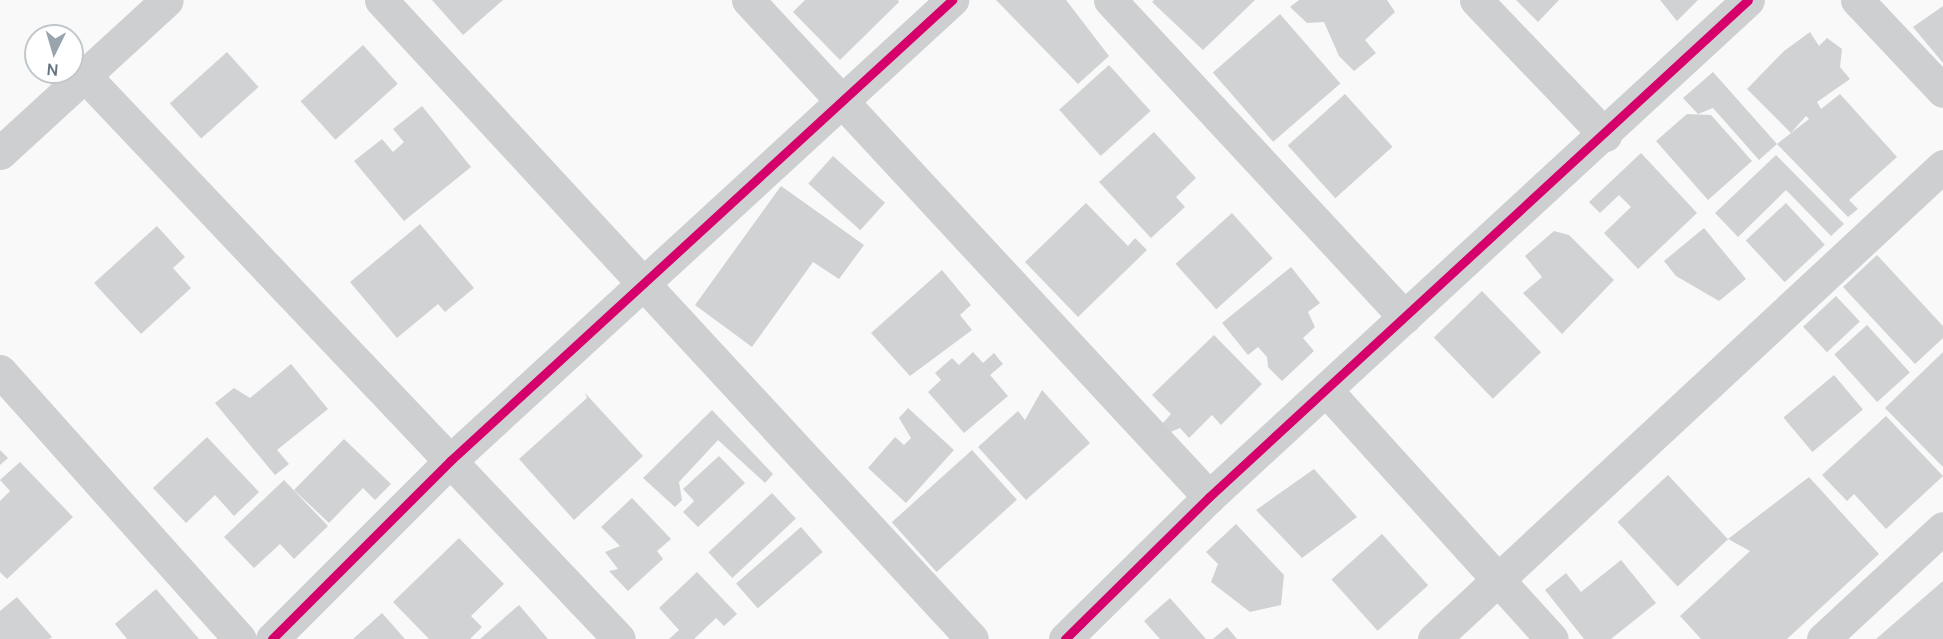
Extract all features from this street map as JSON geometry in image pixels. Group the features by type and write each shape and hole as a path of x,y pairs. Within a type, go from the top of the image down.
{"street":[{"path":"167,0 84,75 619,639"},
{"path":"381,0 972,639"},
{"path":"748,0 1209,497"},
{"path":"272,639 450,461 645,286 952,0"},
{"path":"1110,0 1405,317"},
{"path":"1476,0 1605,135"},
{"path":"1085,633 1209,497 1605,135 1748,0"},
{"path":"1857,0 1943,91"},
{"path":"0,153 74,84"},
{"path":"1434,639 1943,166"},
{"path":"0,371 240,639"},
{"path":"1326,390 1552,639"},
{"path":"1834,635 1943,528"}],"building":[{"path":"432,0 503,0 463,35"},
{"path":"805,0 898,0 899,2 840,60 793,12"},
{"path":"996,0 1066,0 1109,56 1078,84"},
{"path":"1154,0 1255,0 1203,50 1152,2"},
{"path":"1299,0 1387,0 1395,12 1365,40 1376,53 1354,71 1339,56 1324,22 1307,23 1290,7"},
{"path":"1516,0 1559,0 1538,22"},
{"path":"1660,0 1698,0 1677,21"},
{"path":"1943,6 1943,63 1913,27"},
{"path":"1280,14 1340,83 1273,142 1213,72"},
{"path":"1810,32 1819,46 1827,38 1842,49 1840,67 1850,79 1817,102 1821,109 1840,94 1897,157 1849,200 1858,209 1848,217 1777,144 1809,119 1806,116 1791,133 1747,89 1784,51"},
{"path":"363,45 398,84 335,140 301,101"},
{"path":"227,52 258,87 201,138 170,104"},
{"path":"1109,65 1150,111 1101,156 1059,110"},
{"path":"1713,72 1777,144 1759,160 1713,108 1698,114 1683,98"},
{"path":"1345,94 1393,147 1335,198 1288,146"},
{"path":"422,106 471,167 404,221 354,161 382,139 393,152 404,142 393,129"},
{"path":"1687,114 1711,115 1752,161 1708,200 1656,141"},
{"path":"1154,132 1196,178 1176,197 1185,207 1151,238 1099,182"},
{"path":"1641,153 1697,213 1638,269 1604,233 1631,207 1619,195 1600,213 1589,202"},
{"path":"1776,155 1844,224 1831,236 1786,190 1738,237 1715,213"},
{"path":"833,156 885,203 860,230 808,183"},
{"path":"781,186 864,245 839,279 813,262 752,347 695,305"},
{"path":"1086,203 1128,246 1135,238 1147,250 1078,317 1025,262"},
{"path":"1786,203 1825,245 1785,282 1746,241"},
{"path":"1232,213 1273,258 1216,309 1176,264"},
{"path":"420,224 474,288 445,312 438,304 397,338 350,282"},
{"path":"157,226 185,257 173,268 191,288 141,334 94,283"},
{"path":"1704,228 1746,279 1719,301 1676,276 1664,261"},
{"path":"1554,231 1569,235 1614,280 1562,334 1523,293 1542,277 1525,256"},
{"path":"1877,255 1943,326 1943,338 1915,364 1843,287"},
{"path":"1291,267 1320,303 1308,312 1315,327 1303,338 1314,351 1282,381 1268,367 1267,357 1258,347 1248,355 1222,323"},
{"path":"942,270 971,305 960,315 972,330 910,376 871,333"},
{"path":"1482,291 1541,352 1493,399 1434,338"},
{"path":"1836,296 1860,322 1827,352 1803,327"},
{"path":"1867,325 1910,373 1877,402 1834,354"},
{"path":"1214,335 1262,384 1221,425 1212,415 1189,438 1180,428 1168,433 1161,425 1171,414 1152,395"},
{"path":"973,352 983,363 994,353 1003,364 990,375 1008,396 964,433 928,392 941,380 935,373 952,358 959,365"},
{"path":"1943,352 1943,467 1885,408"},
{"path":"291,364 328,409 277,450 289,464 275,475 215,403 234,388 250,398"},
{"path":"1834,375 1863,409 1812,452 1783,417"},
{"path":"1042,390 1090,443 1026,500 978,447 1018,411 1025,420"},
{"path":"585,393 643,456 574,520 519,459 587,398"},
{"path":"908,408 954,450 906,503 868,468 895,437 904,445 911,438 899,418"},
{"path":"712,410 773,474 765,483 718,440 679,482 682,500 675,507 643,478"},
{"path":"1886,416 1943,476 1886,529 1854,494 1847,501 1822,475"},
{"path":"207,437 259,492 234,516 215,495 186,523 153,488"},
{"path":"344,439 391,484 375,500 363,488 329,523 294,490"},
{"path":"0,450 8,458 0,465"},
{"path":"972,450 1017,500 937,572 892,522"},
{"path":"719,456 745,483 698,527 683,512 694,501 683,489"},
{"path":"20,462 73,517 7,579 0,572 0,501 10,491 0,480"},
{"path":"1314,469 1357,517 1302,558 1256,510"},
{"path":"1668,475 1728,539 1678,586 1618,522"},
{"path":"1809,477 1879,554 1787,639 1701,639 1680,616 1750,551 1728,539"},
{"path":"284,480 328,526 294,559 280,544 254,568 224,537"},
{"path":"772,493 796,519 732,578 708,552"},
{"path":"632,498 671,539 657,551 663,559 628,591 609,571 618,569 605,552 620,546 601,527"},
{"path":"1236,524 1284,575 1281,605 1250,612 1211,582 1218,564 1206,552"},
{"path":"801,527 823,552 758,608 736,583"},
{"path":"1382,534 1428,585 1378,631 1331,580"},
{"path":"459,538 504,584 471,616 482,627 470,639 429,639 393,602"},
{"path":"1621,560 1656,603 1611,639 1584,639 1545,590 1566,573 1581,592"},
{"path":"697,572 737,614 724,626 716,618 694,639 669,639 679,630 659,608"},
{"path":"1943,581 1943,639 1876,639"},
{"path":"156,589 199,639 127,639 115,624"},
{"path":"17,597 52,637 49,639 0,639 0,611"},
{"path":"1170,598 1206,639 1160,639 1144,621"},
{"path":"519,605 548,639 480,639"},
{"path":"382,613 405,639 353,639"},
{"path":"1227,627 1237,639 1213,639"}],"cycle path":[{"path":"272,639 450,461 952,0"},
{"path":"1065,639 1209,497 1748,0"}]}
